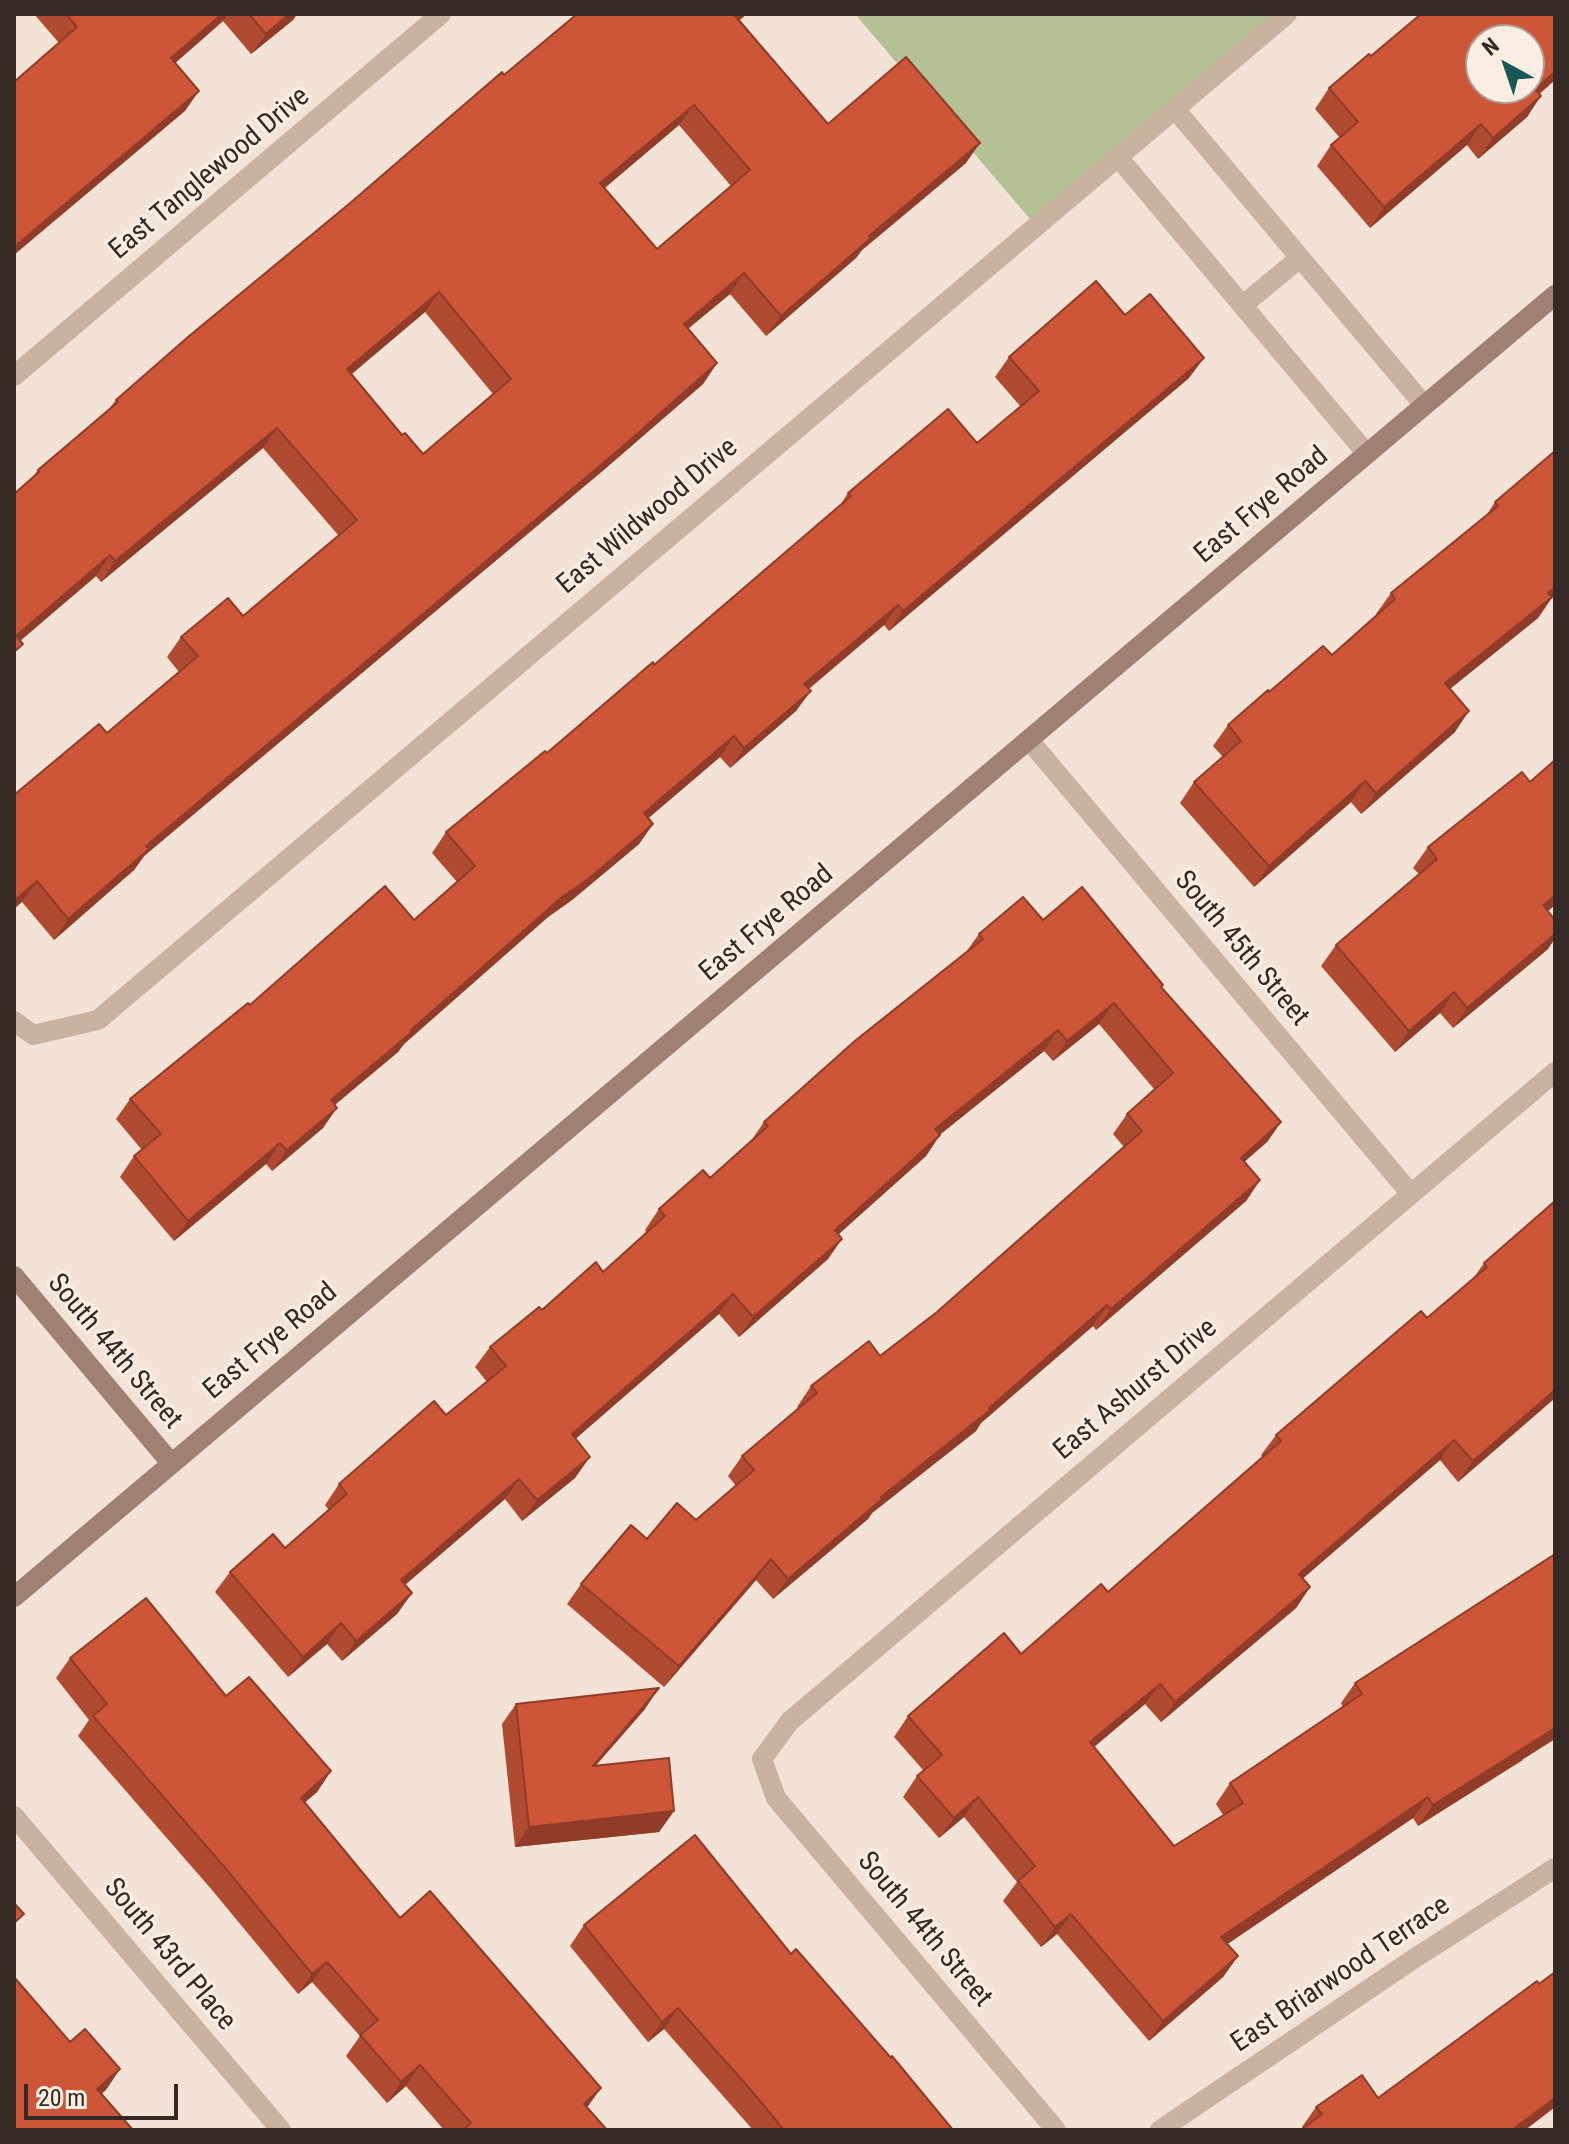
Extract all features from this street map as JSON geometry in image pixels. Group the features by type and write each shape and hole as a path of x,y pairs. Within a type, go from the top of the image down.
{"street":[{"name":"East Tanglewood Drive","path":"14,376 441,14"},
{"name":"East Wildwood Drive","path":"14,1021 33,1035 98,1020 1287,14"},
{"path":"1175,109 1424,405"},
{"path":"1118,157 1367,454"},
{"path":"1243,305 1300,258"},
{"name":"East Frye Road","path":"14,1597 1555,295"},
{"name":"South 45th Street","path":"1029,740 1411,1194"},
{"name":"East Ashurst Drive","path":"762,1759 790,1721 1555,1072"},
{"name":"South 44th Street","path":"14,1276 171,1463"},
{"name":"South 44th Street","path":"762,1759 776,1798 1056,2130"},
{"name":"South 43rd Place","path":"14,1816 281,2130"},
{"name":"East Briarwood Terrace","path":"1160,2130 1555,1868"}],"green space":[{"path":"855,14 1287,14 1036,226"}],"building":[{"path":"66,14 222,14 171,58 199,91 14,247 14,82 77,27"},
{"path":"249,14 289,14 266,34"},
{"path":"577,14 737,14 735,16 828,124 906,57 980,143 869,236 871,238 781,316 744,273 684,324 717,363 621,448 146,846 149,849 68,919 37,881 14,901 14,795 99,724 107,733 198,656 181,637 228,598 243,616 357,520 277,428 115,561 110,555 16,636 23,644 14,652 14,494 188,337 502,72 504,75","holes":["694,105 750,170 657,249 600,183","439,292 511,379 423,454 405,433 402,435 347,369"]},
{"path":"1421,14 1555,14 1555,72 1545,80 1545,24 1465,24 1465,104 1532,104 1493,138 1481,124 1384,207 1331,145 1358,122 1329,88 1369,54 1371,56"},
{"path":"1096,281 1125,315 1150,294 1204,358 903,611 898,605 804,684 811,691 744,748 734,736 644,813 653,824 562,897 331,1100 337,1108 287,1150 280,1143 188,1221 134,1156 161,1134 130,1099 248,1003 250,1005 385,886 414,920 475,866 446,832 545,751 547,753 653,662 654,665 948,409 977,443 1039,391 1009,357"},
{"path":"1555,451 1555,587 1548,593 1552,597 1445,683 1469,711 1376,793 1365,781 1269,866 1194,782 1241,741 1228,725 1323,646 1332,655 1395,599 1391,593 1498,506 1495,502"},
{"path":"1555,760 1555,896 1543,905 1555,920 1555,934 1467,1008 1454,992 1409,1031 1336,945 1437,859 1428,847 1522,772 1530,782"},
{"path":"1082,887 1163,985 1161,987 1281,1122 1241,1158 1260,1180 1111,1309 1107,1305 990,1410 881,1497 788,1579 771,1559 679,1666 581,1584 631,1525 647,1539 677,1503 696,1520 754,1470 742,1456 817,1393 811,1386 869,1341 880,1356 937,1312 1142,1131 1127,1114 1173,1073 1114,1003 1067,1041 1058,1030 935,1129 940,1135 835,1230 842,1239 753,1317 733,1294 572,1434 590,1457 537,1500 519,1479 401,1580 412,1593 356,1641 341,1623 303,1657 230,1572 273,1534 285,1548 347,1494 339,1484 434,1401 446,1415 506,1366 490,1347 539,1307 542,1310 596,1262 603,1272 665,1216 659,1209 703,1170 710,1178 768,1126 764,1122 856,1040 983,939 979,934 1023,897 1043,920"},
{"path":"1555,1201 1555,1390 1473,1461 1454,1440 1299,1574 1310,1587 1175,1702 1160,1684 1090,1742 1174,1846 1243,1803 1230,1783 1362,1694 1355,1683 1555,1554 1555,1728 1433,1805 1428,1797 1221,1937 1238,1956 1163,2021 1071,1914 1055,1927 1018,1881 1035,1866 978,1797 954,1818 917,1776 942,1755 908,1716 1004,1633 1021,1654 1101,1584 1108,1592 1281,1441 1276,1435 1421,1311 1427,1318 1487,1267 1484,1263"},
{"path":"146,1598 226,1696 249,1677 331,1771 301,1798 400,1918 430,1891 601,2088 584,2104 607,2130 463,2130 471,2123 420,2065 401,2082 360,2035 378,2020 327,1962 312,1974 227,1870 93,1716 107,1704 70,1658"},
{"path":"659,1688 593,1766 669,1758 674,1811 529,1827 516,1704"},
{"path":"695,1835 791,1954 796,1949 892,2056 953,2130 784,2130 678,2008 662,2022 584,1925"},
{"path":"14,1903 24,1914 14,1923"},
{"path":"1555,1972 1555,2098 1512,2130 1301,2130 1322,2114 1316,2107 1362,2075 1378,2098 1537,1981 1539,1984"},
{"path":"14,1977 70,2042 85,2029 120,2069 97,2089 133,2130 14,2130"}]}
